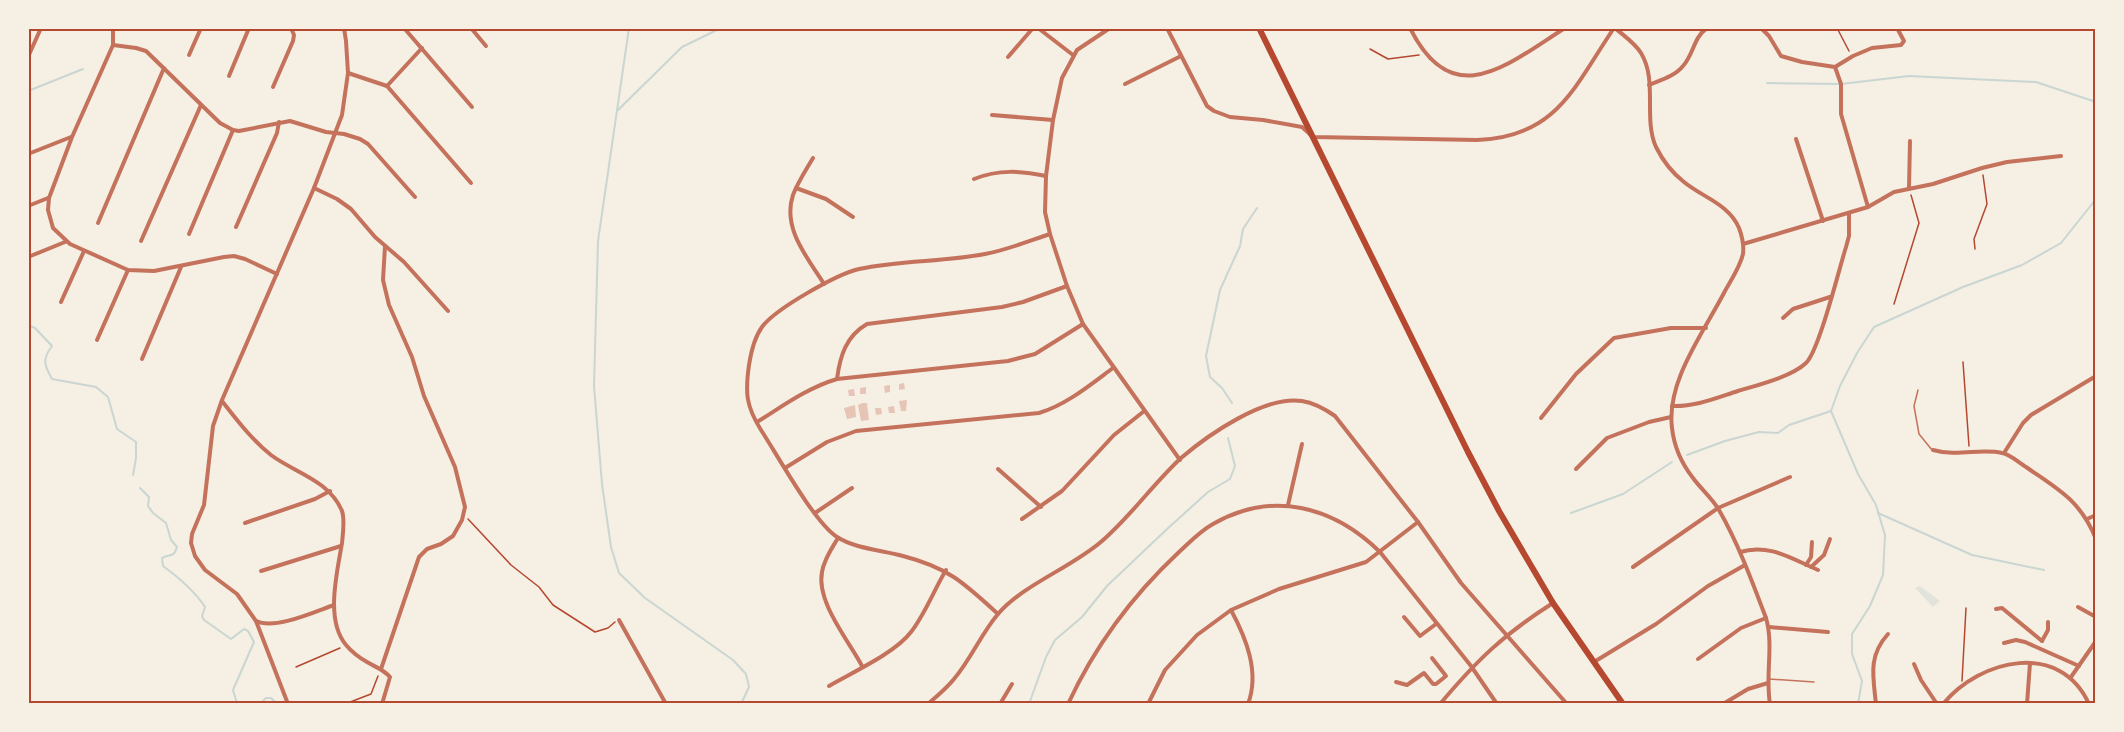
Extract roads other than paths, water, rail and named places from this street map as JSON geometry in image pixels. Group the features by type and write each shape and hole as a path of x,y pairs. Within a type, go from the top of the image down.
{"highway":[{"path":"1259,28 1499,511 1553,603 1623,704"}],"street":[{"path":"28,57 41,28"},
{"path":"113,28 113,45 72,137 49,198 48,210 53,228 65,242 128,270 154,271 224,256 234,256 277,274"},
{"path":"189,55 201,28"},
{"path":"230,75 249,28"},
{"path":"273,87 293,41 294,35 291,28"},
{"path":"288,704 256,621 237,594 205,570 195,556 191,543 192,534 204,505 213,426 222,400 314,188 336,134 345,104 348,73 344,28"},
{"path":"404,28 472,107"},
{"path":"471,28 486,46"},
{"path":"1008,57 1033,28"},
{"path":"1038,28 1073,55"},
{"path":"1110,28 1084,44 1073,55 1059,86 1046,176 1045,212 1050,234 1083,324 1179,460"},
{"path":"1167,28 1207,106 1230,117 1302,127 1313,137 1477,140 1515,135 1536,126 1558,108 1614,28 1640,52 1647,66 1650,125 1655,145 1665,162 1685,183 1730,213 1740,230 1743,244 1740,264 1683,369 1674,392 1671,417 1679,455 1691,477 1718,508 1740,552 1766,618 1770,704"},
{"path":"1410,28 1426,55 1445,70 1465,75 1479,75 1502,68 1566,28"},
{"path":"1649,85 1673,74 1682,67 1696,39 1707,28"},
{"path":"1761,28 1769,36 1778,54 1785,58 1835,67 1872,48 1898,46 1903,43 1897,28"},
{"path":"113,45 142,50 164,68 220,123 233,130 279,122 302,123 352,137 368,144 415,197"},
{"path":"387,86 422,48"},
{"path":"1125,84 1181,56"},
{"path":"1835,67 1841,84 1841,114 1868,207"},
{"path":"98,223 164,68"},
{"path":"348,73 387,86 471,183"},
{"path":"141,241 201,105"},
{"path":"992,115 1053,120"},
{"path":"236,227 277,133 279,122"},
{"path":"189,234 233,130"},
{"path":"28,154 72,137"},
{"path":"1796,139 1823,221"},
{"path":"1909,188 1910,141"},
{"path":"1743,244 1849,214 1868,207 1894,192 1933,184 2007,162 2061,156"},
{"path":"813,158 796,188 790,210 790,220 794,232 824,284"},
{"path":"974,179 1003,171 1046,176"},
{"path":"314,188 351,209 385,246 404,262 448,311"},
{"path":"796,188 826,199 853,218"},
{"path":"28,206 49,198"},
{"path":"1672,406 1691,405 1759,384 1801,368 1808,362 1813,354 1849,236 1849,214"},
{"path":"998,614 946,570 853,544 838,538 824,525 785,468 748,405 747,384 750,356 762,328 771,318 824,284 859,269 988,254 1050,234"},
{"path":"28,257 65,242"},
{"path":"381,669 419,557 427,549 453,536 463,514 464,501 455,467 424,396 412,357 389,305 383,280 385,246"},
{"path":"61,302 84,251"},
{"path":"142,359 182,266"},
{"path":"97,340 128,270"},
{"path":"837,379 839,361 846,343 859,328 867,324 1002,307 1068,286"},
{"path":"1783,318 1793,309 1830,297"},
{"path":"757,422 797,396 837,379 1008,361 1035,354 1083,324"},
{"path":"1541,418 1576,374 1614,338 1671,328 1706,328"},
{"path":"785,468 827,442 856,431 1050,410 1113,368"},
{"path":"2004,453 2023,423 2031,415 2096,376"},
{"path":"222,400 248,433 266,450 330,491 343,516 333,615 337,632 346,646 366,662 388,674 390,678 382,704"},
{"path":"928,704 955,678 998,614 1044,579 1077,560 1102,541 1179,460 1200,443 1259,409 1277,403 1303,401 1326,409 1335,416 1418,522 1461,583 1567,704"},
{"path":"1022,519 1062,491 1114,435 1143,412"},
{"path":"1576,469 1607,438 1649,422 1671,417"},
{"path":"1288,506 1302,444"},
{"path":"1933,450 1947,454 2004,453 2066,496 2087,519 2096,539"},
{"path":"998,469 1041,507"},
{"path":"1634,567 1718,508 1790,477"},
{"path":"815,513 852,488"},
{"path":"245,523 315,499 330,491"},
{"path":"1068,704 1089,662 1132,600 1198,534 1213,524 1236,514 1260,507 1288,506 1312,510 1332,517 1363,536 1380,552 1471,666 1497,704"},
{"path":"2087,519 2096,515"},
{"path":"1148,704 1165,670 1197,635 1231,610 1279,589 1366,562 1418,522"},
{"path":"838,538 826,559 821,586 830,610 862,666"},
{"path":"1809,566 1824,555 1830,539"},
{"path":"1809,566 1812,542"},
{"path":"261,571 341,546"},
{"path":"1740,552 1762,548 1818,570"},
{"path":"1594,662 1656,624 1708,586 1745,565"},
{"path":"829,686 890,651 910,633 946,570"},
{"path":"1440,704 1471,666 1506,634 1553,603"},
{"path":"256,621 276,623 334,605"},
{"path":"1996,609 2002,608 2042,641"},
{"path":"2078,608 2096,617"},
{"path":"1231,610 1241,628 1249,653 1252,678 1248,704"},
{"path":"1404,617 1420,636 1436,624"},
{"path":"1698,659 1742,628 1766,618"},
{"path":"618,620 666,704"},
{"path":"2043,648 2042,641 2048,630 2048,622"},
{"path":"1768,627 1828,632"},
{"path":"1876,704 1872,674 1876,649 1888,634"},
{"path":"2004,643 2020,640 2043,648 2079,666"},
{"path":"2070,676 2096,641"},
{"path":"1396,682 1407,685 1424,673 1433,684 1436,684 1446,676 1432,658"},
{"path":"2027,704 2030,663"},
{"path":"1943,704 1962,685 1988,671 2013,664 2030,663 2053,666 2070,676 2078,684 2089,704"},
{"path":"1914,664 1921,680 1937,704"},
{"path":"1723,704 1748,689 1768,681"},
{"path":"1000,704 1012,684"}],"lane":[{"path":"1917,390 1914,406 1919,434 1933,450"},
{"path":"1768,681 1814,682"}],"waterway":[{"path":"629,28 598,241 594,386 602,484 611,547 619,573 645,598 733,660 746,674 749,687 741,704"},
{"path":"617,111 682,47 721,28"},
{"path":"28,91 83,69"},
{"path":"1767,83 1841,84 1909,76 2036,82 2096,102"},
{"path":"1858,704 1862,681 1852,654 1852,634 1870,606 1883,575 1885,535 1876,505 1858,474 1831,411 1840,386 1874,327 1963,287 2022,265 2061,243 2096,199"},
{"path":"1232,403 1222,388 1210,377 1206,356 1220,290 1240,246 1243,229 1257,208"},
{"path":"28,325 35,328 52,346 45,362 52,379 96,387 108,397 117,429 136,442 133,475"},
{"path":"1687,455 1759,432 1778,433 1789,425 1831,411"},
{"path":"1029,704 1046,657 1055,640 1082,617 1107,586 1166,530 1208,492 1230,479 1235,466 1228,438"},
{"path":"1571,513 1623,494 1672,462"},
{"path":"140,488 149,497 148,506 153,513 166,523 171,540 177,547 173,554 162,558 163,566 186,584 201,601 205,607 202,616 204,620 231,639 244,629 248,631 254,642 233,690 239,704"},
{"path":"1878,513 1972,555 2044,570"},
{"path":"260,704 266,698 271,698 277,704"}]}
